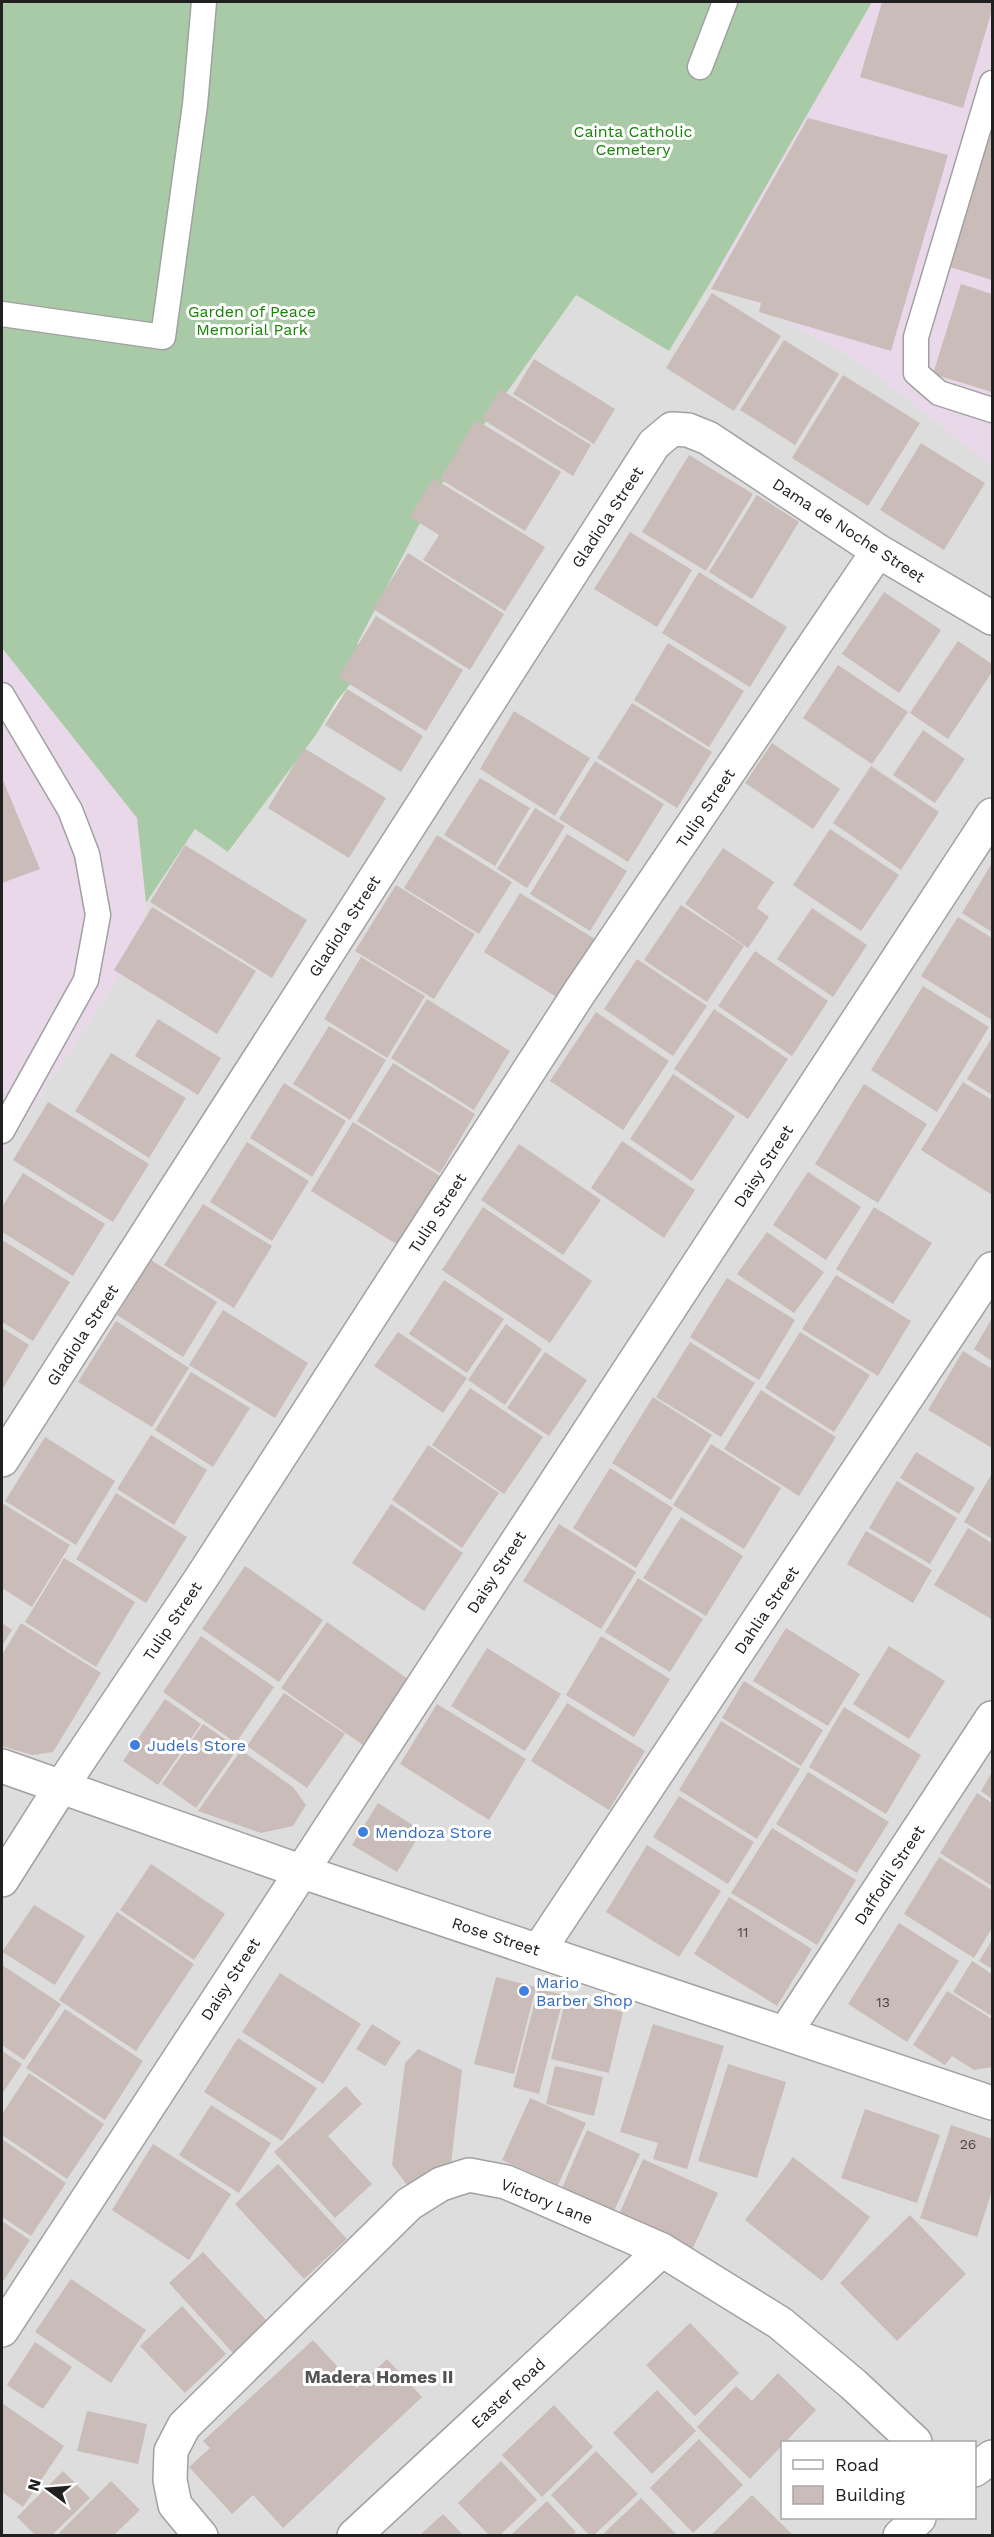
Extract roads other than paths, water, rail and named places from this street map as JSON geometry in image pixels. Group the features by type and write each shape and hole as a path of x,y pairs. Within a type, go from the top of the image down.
{"street":[{"name":"Gladiola Street","path":"2,1460 654,444 672,429 688,430 708,438"},
{"name":"Dama de Noche Street","path":"708,438 878,551 993,618"},
{"name":"Tulip Street","path":"2,1880 61,1787 208,1567 579,993 878,551"},
{"name":"Daisy Street","path":"2,2330 300,1871 993,815"},
{"name":"Dahlia Street","path":"539,1950 993,1269"},
{"name":"Daffodil Street","path":"784,2033 993,1718"},
{"name":"Rose Street","path":"2,1766 300,1871 993,2103"},
{"name":"Victory Lane","path":"201,2535 175,2505 170,2480 171,2451 184,2426 409,2204 441,2184 469,2175 506,2182 662,2250 780,2324 854,2385 914,2441"},
{"name":"Easter Road","path":"354,2535 662,2250"},
{"path":"976,2469 993,2457"},
{"path":"900,2535 917,2519"}],"lane":[{"path":"2,314 163,337 195,105 204,2"},
{"path":"700,67 725,2"},
{"path":"993,83 916,338 916,373 939,393 993,410"},
{"path":"2,695 70,810 87,854 98,915 86,980 2,1131"}],"place":[{"name":"Judels Store","path":"135,1745"},
{"name":"Mendoza Store","path":"363,1832"},
{"name":"Mario Barber Shop","path":"524,1991"}],"district":[{"name":"Madera Homes II","path":"379,2377"}],"park label":[{"name":"Cainta Catholic Cemetery","path":"633,140"},
{"name":"Garden of Peace Memorial Park","path":"252,320"}]}
